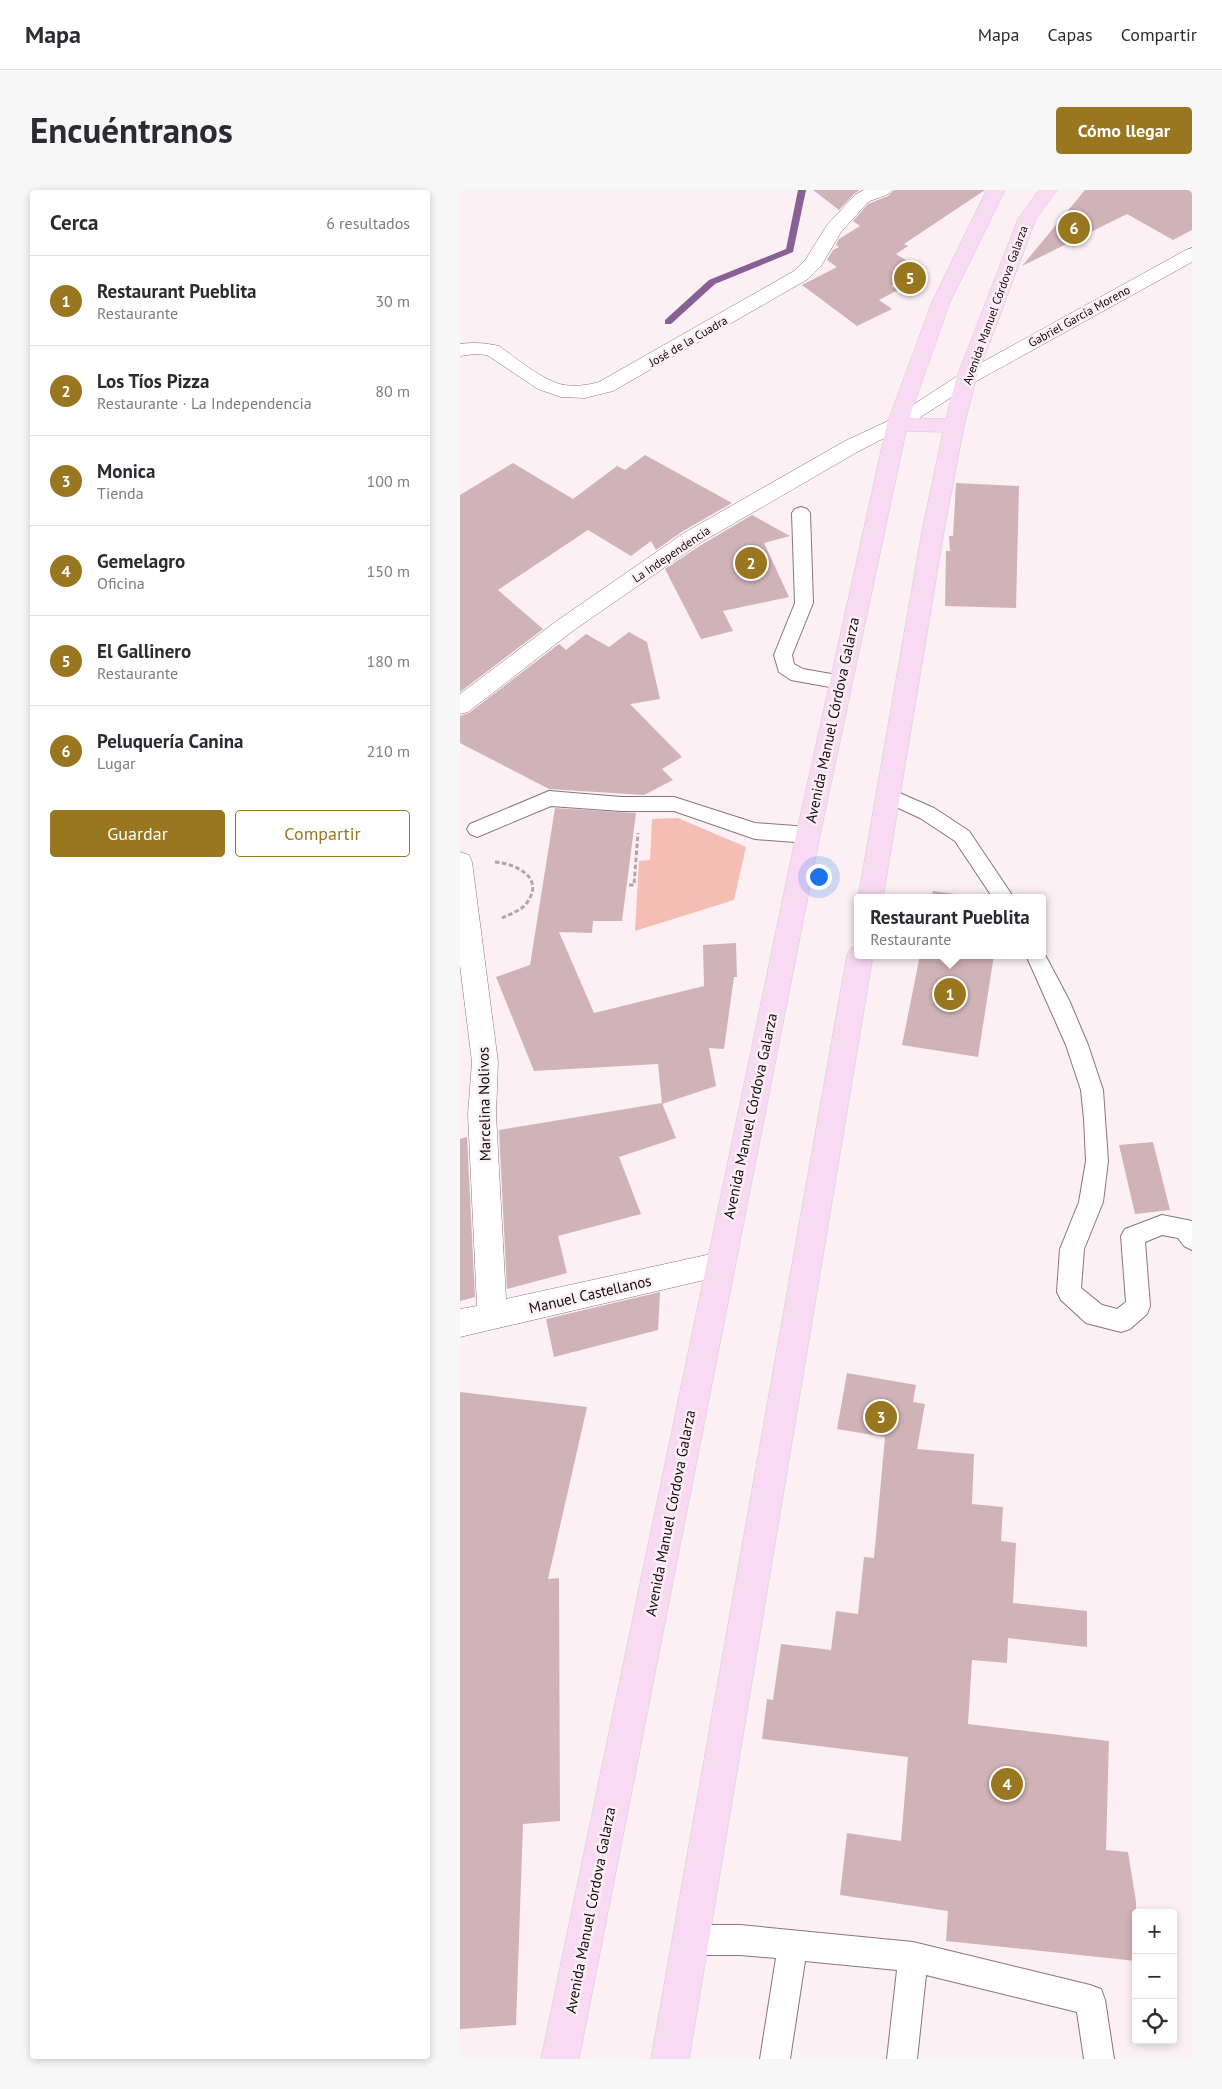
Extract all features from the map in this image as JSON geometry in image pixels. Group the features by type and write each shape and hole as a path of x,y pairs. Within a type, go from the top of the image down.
{"main road":[{"name":"Avenida Manuel Córdova Galarza","path":"560,2059 720,1265 871,534 896,428 941,302 996,190"},
{"name":"Avenida Manuel Córdova Galarza","path":"871,894 933,531 954,426 966,379 1027,219 1048,190"},
{"path":"896,428 954,426"},
{"path":"670,2059 859,959"}],"street":[{"name":"José de la Cuadra","path":"460,350 474,348 492,350 512,365 546,385 561,391 584,392 606,387 790,282 814,262 833,229 866,194 883,190"},
{"name":"Gabriel García Moreno","path":"896,428 966,379 1192,254"},
{"name":"La Independencia","path":"460,706 566,625 692,538 852,446 896,428"},
{"name":"Marcelina Nolivos","path":"460,862 485,1062 482,1114 492,1317"},
{"name":"Manuel Castellanos","path":"460,1323 720,1265"}],"lane":[{"path":"802,513 804,603 783,655 786,667 798,675 840,682"},
{"path":"888,795 927,813 962,836 1001,894"},
{"path":"477,828 549,798 621,804 674,804 755,831 808,835"},
{"path":"1038,959 1077,1045 1092,1090 1097,1161 1091,1202 1072,1249 1069,1292 1094,1315 1120,1321 1138,1306 1134,1236 1162,1225 1186,1229 1192,1239"},
{"path":"691,1940 740,1940 913,1957 1090,2000 1099,2059"},
{"path":"775,2059 793,1946"},
{"path":"902,2059 913,1957"}],"path":[{"path":"629,886 634,886 641,803"},
{"path":"477,828 490,863 504,862 517,866 527,873 532,883 531,894 525,905 515,913 501,918"}],"shaded area":[{"path":"678,818 746,847 734,900 635,931 639,861 650,860 652,819"}],"building":[{"path":"813,190 860,190 839,210"},
{"path":"894,190 985,190 904,244 908,246 896,254 915,266 902,273 908,276 891,286 898,290 879,300 892,309 857,326 802,285 837,267 827,260 833,250 839,247 836,245 839,239 860,226 853,221 868,204 888,196"},
{"path":"1085,190 1192,190 1192,230 1173,240 1127,214 1022,266"},
{"path":"645,455 732,503 683,531 656,550 651,541 631,556 588,530 498,590 543,629 460,692 460,495 513,463 573,499 617,466 625,470"},
{"path":"956,483 1019,486 1016,608 945,606 946,551 950,551 949,536 953,536"},
{"path":"752,515 790,536 764,543 789,597 723,611 733,631 701,639 665,569"},
{"path":"629,632 647,642 660,699 630,704 682,757 662,769 673,780 644,795 549,789 460,743 460,716 469,713 559,644 566,650 586,634 609,647"},
{"path":"555,808 636,813 622,921 593,921 592,933 559,932 594,1013 704,986 703,945 736,943 737,977 734,977 724,1049 709,1048 716,1086 662,1104 658,1064 534,1071 496,977 530,965"},
{"path":"933,891 955,894 932,894"},
{"path":"919,959 993,959 978,1057 902,1045"},
{"path":"662,1103 676,1138 619,1157 641,1214 558,1236 567,1273 507,1289 499,1130"},
{"path":"467,1137 475,1297 460,1301 460,1139"},
{"path":"1153,1142 1170,1210 1135,1214 1119,1145"},
{"path":"660,1292 658,1330 554,1357 546,1319"},
{"path":"847,1373 916,1385 913,1402 925,1404 917,1449 974,1454 972,1504 1003,1507 1001,1541 1016,1543 1013,1603 1087,1611 1087,1647 1008,1638 1007,1663 972,1660 968,1724 1109,1741 1106,1850 1128,1852 1136,1902 1136,1909 1132,1909 1132,1961 946,1941 948,1911 840,1895 847,1833 901,1841 908,1757 762,1739 767,1699 773,1700 781,1644 831,1650 836,1611 858,1614 864,1557 874,1558 885,1437 837,1429"},
{"path":"460,1392 587,1407 548,1579 559,1578 560,1821 523,1824 516,2025 460,2029"}],"waterway":[{"path":"668,322 712,282 790,250 802,190"}],"place":[{"name":"Peluquería Canina","path":"1074,228"},
{"name":"El Gallinero","path":"910,278"},
{"name":"Los Tíos Pizza","path":"751,563"},
{"name":"Restaurant Pueblita","path":"950,994"},
{"name":"Monica","path":"881,1417"},
{"name":"Gemelagro","path":"1007,1784"}]}
